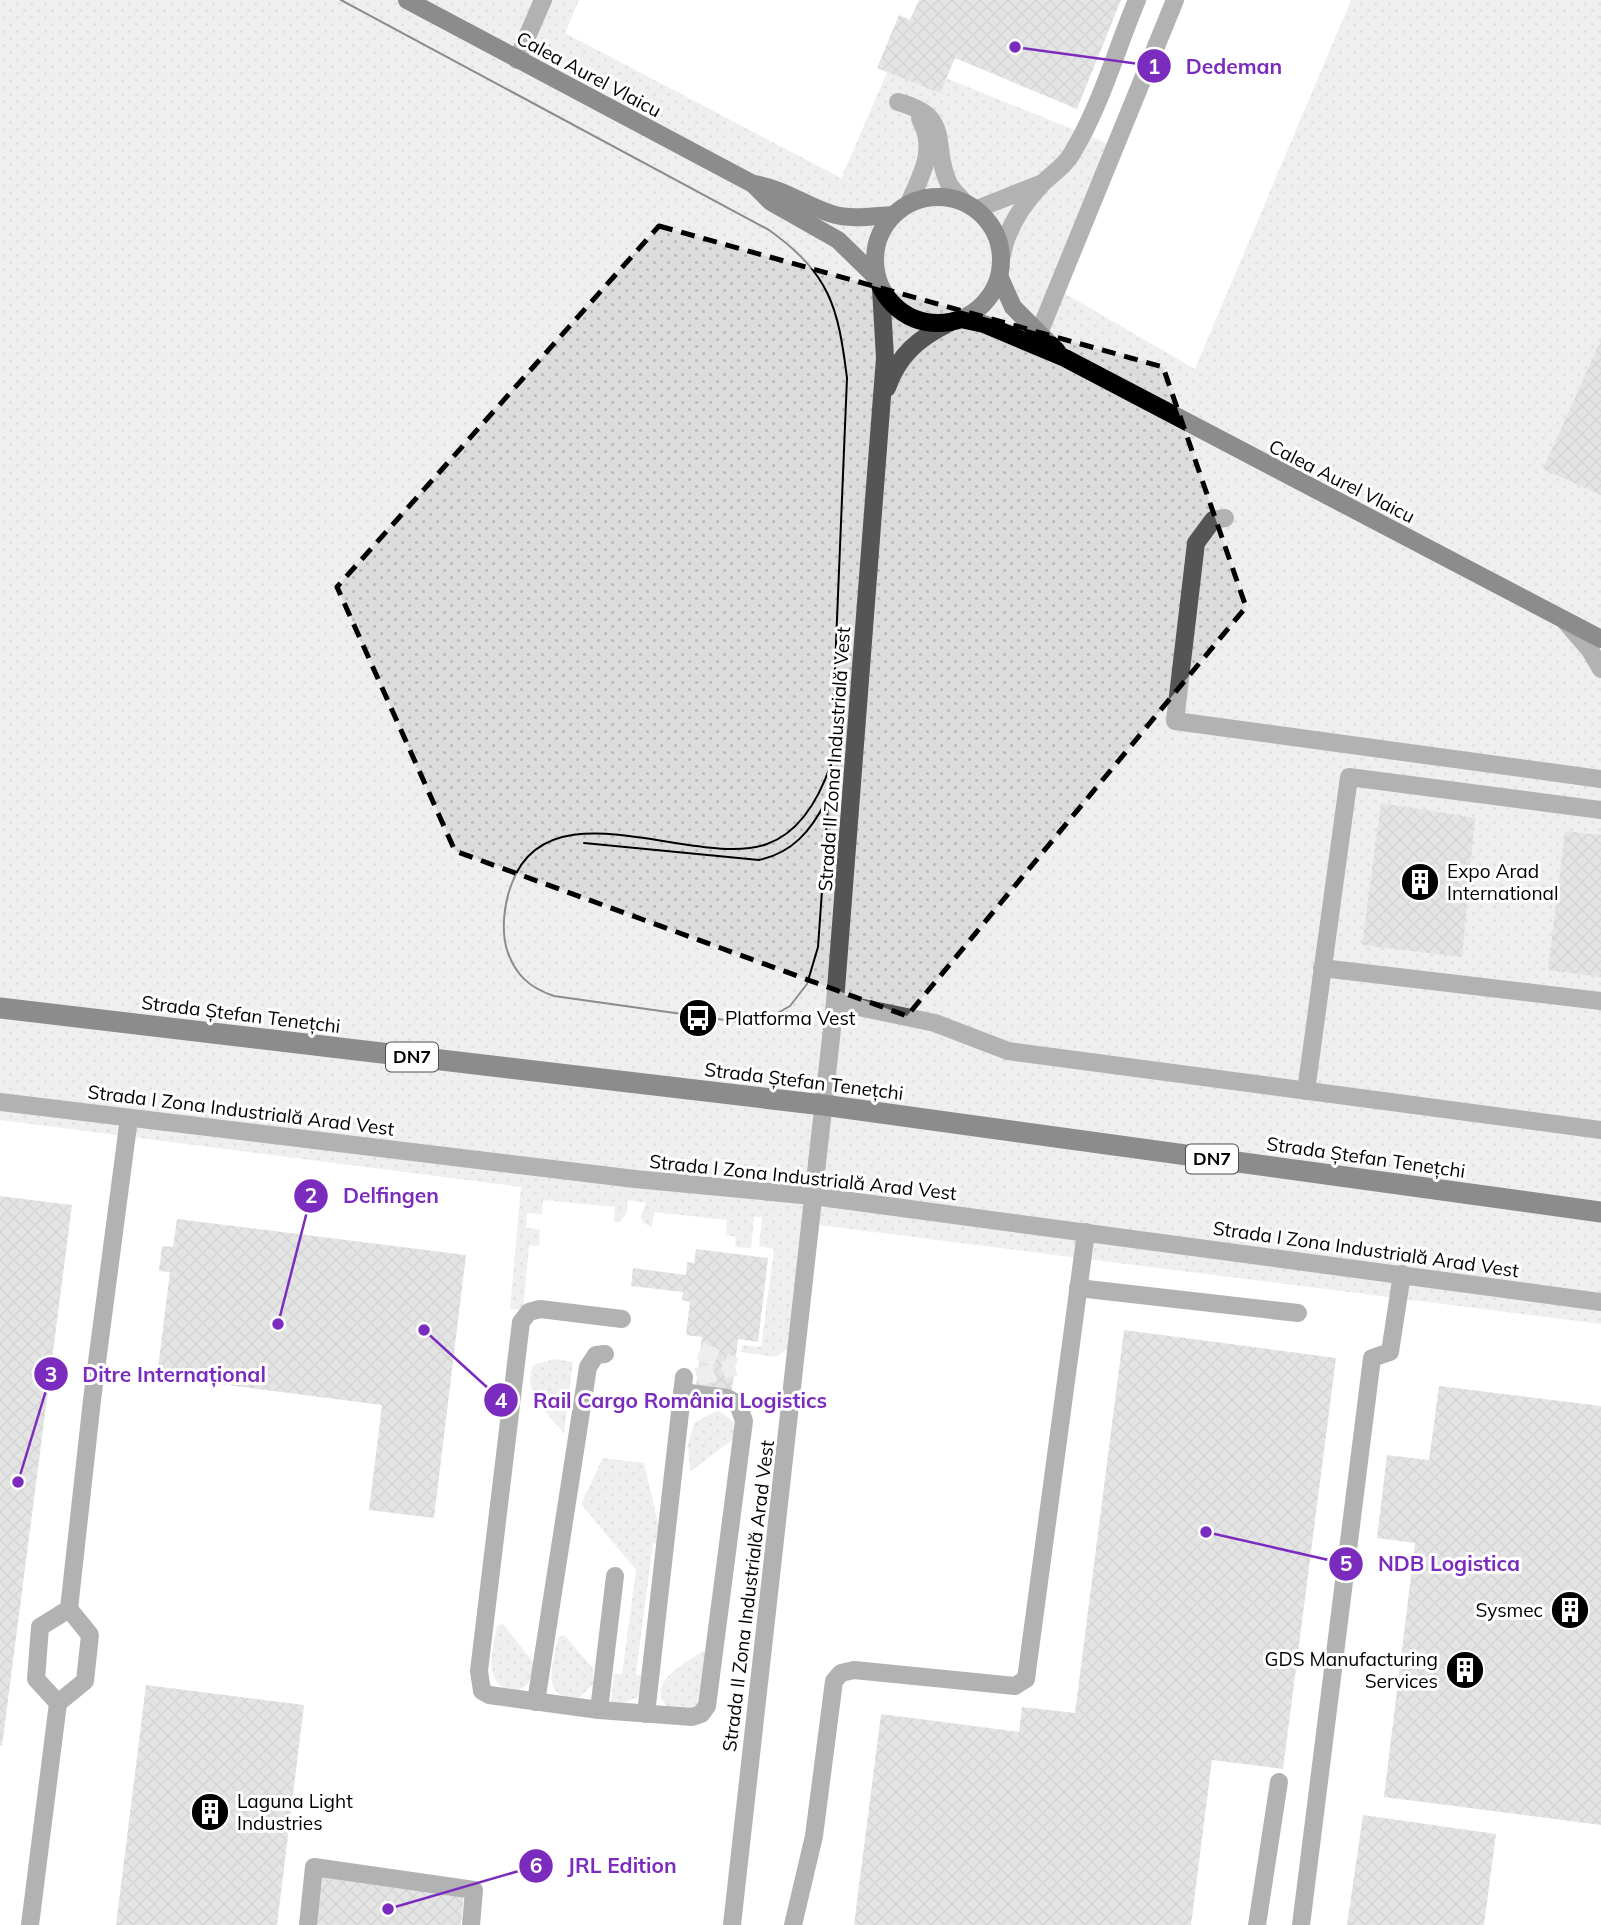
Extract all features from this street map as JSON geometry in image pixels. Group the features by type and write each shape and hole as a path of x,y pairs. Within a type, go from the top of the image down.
{"highway":[{"name":"Strada Ștefan Tenețchi","path":"0,1008 823,1105 1601,1212"}],"main road":[{"name":"Calea Aurel Vlaicu","path":"407,0 753,184 771,202 838,240 879,283 893,305 908,317 926,323 955,321 984,324 1065,358 1601,639"},
{"name":"Calea Aurel Vlaicu","path":"753,184 777,188 831,214 854,218 893,215"},
{"path":"879,283 874,255 880,233 893,215 909,203 936,197 970,206 996,233 1002,255 1000,278 984,306 955,321"},
{"name":"Calea Aurel Vlaicu","path":"1000,278 1013,307 1065,358"}],"street":[{"path":"517,60 543,0"},
{"path":"1002,255 1014,220 1043,183 1063,168 1080,139 1137,0"},
{"path":"1039,333 1175,0"},
{"path":"909,203 927,164 929,136 921,119 898,102 928,114 936,125 950,186 970,206 1043,183"},
{"name":"Strada II Zona Industrială Vest","path":"823,1105 835,1002 861,694 886,326 879,283"},
{"name":"Strada II Zona Industrială Vest","path":"879,415 892,373 906,353 920,337 955,321"},
{"path":"1225,518 1213,520 1196,543 1175,721 1601,779"},
{"path":"1565,621 1590,650 1601,669"},
{"path":"1306,1091 1349,777 1601,810"},
{"path":"1322,968 1601,1001"},
{"path":"835,1002 935,1023 1008,1051 1601,1130"},
{"name":"Strada I Zona Industrială Arad Vest","path":"0,1102 635,1179 813,1196 1601,1302"},
{"name":"Strada II Zona Industrială Arad Vest","path":"732,1925 823,1105"},
{"path":"30,1925 58,1703 85,1681 90,1635 69,1609 128,1118"},
{"path":"793,1925 814,1836 834,1681 841,1672 854,1670 1015,1686 1026,1679 1086,1232"},
{"path":"1301,1925 1372,1358 1390,1352 1402,1275"},
{"path":"1078,1288 1298,1313"},
{"path":"622,1319 540,1310 529,1312 521,1322 479,1684 489,1695 598,1710 646,1714 692,1717 701,1714 707,1706 744,1421 738,1404 683,1385 646,1714"},
{"path":"536,1702 588,1367 596,1355 605,1354"},
{"path":"598,1710 615,1576"},
{"path":"58,1703 36,1679 40,1627 69,1609"},
{"path":"1257,1925 1279,1782"},
{"path":"308,1925 314,1867 474,1890 471,1925"}],"highlighted area":[{"path":"659,226 1163,367 1246,607 907,1016 455,851 337,587"}],"shaded area":[{"path":"0,0 579,0 565,33 841,178 894,57 1109,144 1050,285 1195,369 1351,0 1601,0 1601,1324 803,1223 789,1348 775,1357 741,1352 742,1345 761,1347 774,1249 759,1246 762,1217 754,1217 751,1248 735,1247 736,1237 726,1235 727,1220 654,1212 652,1227 643,1223 641,1216 646,1203 627,1200 626,1213 617,1223 614,1222 615,1207 543,1200 542,1214 527,1213 526,1228 540,1229 539,1246 529,1246 523,1310 510,1309 521,1187 0,1120"},
{"path":"555,1359 573,1362 564,1433 538,1402 531,1385 533,1365"},
{"path":"718,1410 734,1422 735,1438 690,1472 688,1444 694,1423"},
{"path":"603,1458 644,1463 663,1545 653,1543 636,1674 643,1677 640,1696 621,1704 611,1702 614,1674 622,1674 636,1570 581,1504"},
{"path":"503,1624 534,1663 528,1684 509,1692 495,1679 491,1663 497,1626"},
{"path":"564,1635 593,1668 593,1684 580,1697 567,1697 558,1693 554,1687 552,1668 558,1637"},
{"path":"703,1651 709,1654 698,1708 670,1710 663,1701 661,1692 664,1683 677,1669"}],"building":[{"path":"919,0 1121,0 1077,109 955,58 940,93 877,68 899,15 910,20"},
{"path":"1601,340 1601,495 1543,469"},
{"name":"Expo Arad International","path":"1381,803 1475,818 1462,957 1362,945"},
{"name":"Expo Arad International","path":"1565,831 1601,835 1601,977 1548,970"},
{"path":"0,1196 72,1205 2,1746 0,1746"},
{"path":"177,1219 466,1255 434,1518 369,1510 382,1405 157,1376 170,1272 159,1271 162,1246 173,1247"},
{"path":"696,1249 768,1258 758,1342 738,1339 732,1390 696,1386 702,1337 686,1335 690,1302 682,1300 683,1292 631,1286 633,1268 686,1275 687,1262 694,1263"},
{"path":"1124,1330 1336,1358 1283,1769 1212,1760 1191,1925 854,1925 881,1714 1019,1732 1022,1707 1075,1713"},
{"name":"GDS Manufacturing Services","path":"1439,1386 1601,1406 1601,1825 1384,1797 1415,1543 1377,1538 1387,1455 1429,1460"},
{"name":"Laguna Light Industries","path":"146,1685 304,1705 277,1925 116,1925"},
{"path":"1363,1815 1496,1834 1484,1925 1347,1925"},
{"path":"318,1876 464,1894 461,1925 312,1925"}],"tunnel":[{"path":"700,1351 735,1367"},
{"path":"697,1377 735,1367"}],"tram line":[{"path":"341,0 769,230 806,262 818,277 834,311 844,353 847,378 831,764 818,947 807,984 790,1006 763,1021 746,1023 554,996 531,985 514,967 505,942 505,908 512,883 531,854 558,838 590,834 737,849 767,844 790,831 808,811 831,764"},
{"path":"584,843 759,860 781,852 799,839 814,822 826,801"}],"place":[{"name":"Dedeman","path":"1015,47"},
{"name":"Expo Arad International","path":"1420,882"},
{"name":"Platforma Vest","path":"698,1018"},
{"name":"Delfingen","path":"278,1324"},
{"name":"Rail Cargo România Logistics","path":"424,1330"},
{"name":"Ditre Internațional","path":"18,1482"},
{"name":"NDB Logistica","path":"1206,1532"},
{"name":"Sysmec","path":"1570,1610"},
{"name":"GDS Manufacturing Services","path":"1465,1670"},
{"name":"Laguna Light Industries","path":"210,1812"},
{"name":"JRL Edition","path":"388,1909"}]}
